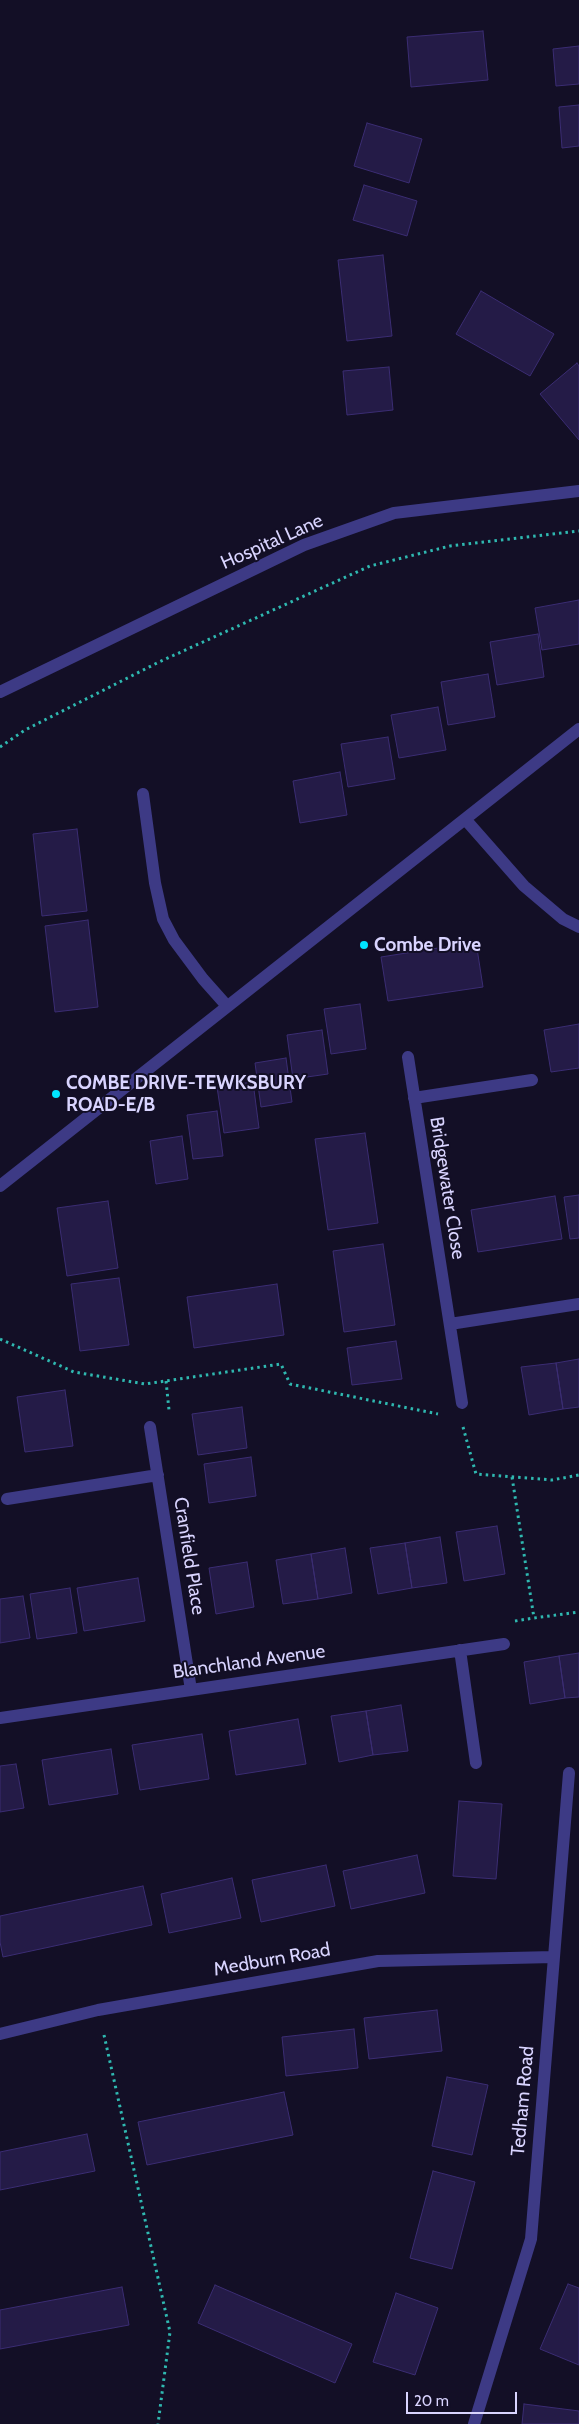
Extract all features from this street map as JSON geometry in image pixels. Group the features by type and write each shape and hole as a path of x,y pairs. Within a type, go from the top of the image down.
{"street":[{"name":"Hospital Lane","path":"0,692 304,545 394,513 579,491"},
{"path":"0,1186 579,729"},
{"path":"143,794 163,919 180,948 203,980 228,1006"},
{"path":"465,819 524,886 562,919 579,927"},
{"name":"Bridgewater Close","path":"408,1057 462,1403"},
{"path":"414,1098 532,1080"},
{"path":"450,1324 579,1304"},
{"name":"Cranfield Place","path":"150,1427 191,1690"},
{"path":"7,1499 158,1475"},
{"name":"Blanchland Avenue","path":"0,1718 504,1644"},
{"path":"460,1650 476,1763"},
{"name":"Tedham Road","path":"474,2424 531,2239 569,1774"},
{"name":"Medburn Road","path":"0,2034 98,2010 378,1961 554,1957"}],"path":[{"path":"0,747 25,730 159,662 370,566 450,546 579,531"},
{"path":"0,1339 74,1372 146,1384 281,1364 290,1384 442,1415"},
{"path":"461,1419 476,1474 552,1480 579,1475"},
{"path":"512,1477 534,1618 579,1612"},
{"path":"98,2010 170,2332 158,2424"}],"building":[{"path":"483,31 488,80 411,87 407,37"},
{"path":"579,46 579,84 556,86 553,49"},
{"path":"579,105 579,146 562,148 559,107"},
{"path":"367,123 422,139 409,183 354,166"},
{"path":"364,185 417,201 407,236 353,220"},
{"path":"383,255 392,336 347,341 338,260"},
{"path":"481,291 554,334 530,376 456,334"},
{"path":"577,363 579,366 579,440 540,394"},
{"path":"389,367 393,410 347,415 343,371"},
{"path":"579,600 579,644 542,650 535,608"},
{"path":"538,634 544,677 497,685 490,642"},
{"path":"488,674 495,717 448,725 441,682"},
{"path":"438,707 446,750 399,758 391,715"},
{"path":"388,737 395,779 348,787 341,744"},
{"path":"340,772 347,815 300,823 293,781"},
{"path":"77,829 87,911 42,916 33,834"},
{"path":"88,920 98,1007 55,1012 45,926"},
{"path":"476,942 483,987 388,1001 381,957"},
{"path":"360,1004 366,1049 331,1054 324,1009"},
{"path":"579,1024 579,1068 551,1072 544,1030"},
{"path":"322,1030 328,1074 293,1079 287,1035"},
{"path":"286,1058 292,1102 261,1107 255,1063"},
{"path":"253,1082 259,1128 224,1133 217,1087"},
{"path":"217,1111 223,1156 193,1159 187,1115"},
{"path":"365,1133 378,1223 328,1230 315,1139"},
{"path":"182,1136 188,1179 156,1184 150,1141"},
{"path":"579,1195 579,1238 570,1239 564,1197"},
{"path":"555,1196 562,1239 478,1252 471,1210"},
{"path":"108,1201 118,1268 67,1276 57,1208"},
{"path":"383,1244 395,1325 344,1332 333,1251"},
{"path":"119,1278 129,1345 80,1351 71,1284"},
{"path":"277,1284 284,1335 194,1348 187,1297"},
{"path":"396,1341 402,1379 352,1385 347,1348"},
{"path":"579,1359 579,1407 563,1409 556,1363"},
{"path":"556,1363 563,1409 529,1415 521,1367"},
{"path":"65,1390 73,1446 25,1452 17,1397"},
{"path":"242,1407 247,1448 198,1455 192,1414"},
{"path":"251,1457 256,1496 209,1503 204,1464"},
{"path":"497,1526 505,1574 464,1581 456,1532"},
{"path":"440,1537 447,1583 412,1588 405,1543"},
{"path":"405,1543 412,1588 378,1594 370,1548"},
{"path":"345,1548 352,1593 318,1599 311,1554"},
{"path":"311,1554 318,1599 283,1604 276,1560"},
{"path":"247,1562 254,1607 216,1614 209,1568"},
{"path":"138,1578 145,1621 84,1631 77,1588"},
{"path":"70,1588 77,1633 37,1639 30,1594"},
{"path":"23,1596 30,1638 0,1643 0,1599"},
{"path":"579,1653 579,1697 565,1698 559,1656"},
{"path":"559,1656 565,1698 530,1704 524,1662"},
{"path":"401,1705 408,1751 373,1755 366,1711"},
{"path":"366,1711 373,1755 339,1762 331,1716"},
{"path":"298,1719 306,1764 236,1775 229,1731"},
{"path":"202,1734 209,1779 140,1790 132,1745"},
{"path":"111,1749 118,1794 49,1805 42,1760"},
{"path":"16,1764 24,1808 0,1812 0,1766"},
{"path":"459,1801 502,1804 496,1879 453,1876"},
{"path":"417,1855 425,1893 351,1909 343,1871"},
{"path":"326,1865 335,1906 261,1922 252,1880"},
{"path":"232,1878 241,1918 169,1933 161,1894"},
{"path":"143,1886 152,1925 3,1957 0,1942 0,1916"},
{"path":"437,2010 442,2051 369,2059 364,2018"},
{"path":"354,2029 358,2068 286,2076 282,2037"},
{"path":"447,2077 488,2085 472,2155 432,2146"},
{"path":"284,2092 293,2135 147,2165 138,2122"},
{"path":"87,2134 95,2171 0,2190 0,2152"},
{"path":"433,2171 475,2182 452,2269 410,2258"},
{"path":"568,2284 579,2288 579,2365 540,2349"},
{"path":"215,2285 352,2344 335,2383 198,2323"},
{"path":"122,2287 129,2325 0,2349 0,2310"},
{"path":"396,2293 438,2308 415,2375 373,2362"},
{"path":"524,2404 579,2411 579,2424 522,2424"}],"place":[{"name":"Combe Drive","path":"364,945"},
{"name":"COMBE DRIVE-TEWKSBURY ROAD-E/B","path":"56,1094"}]}
